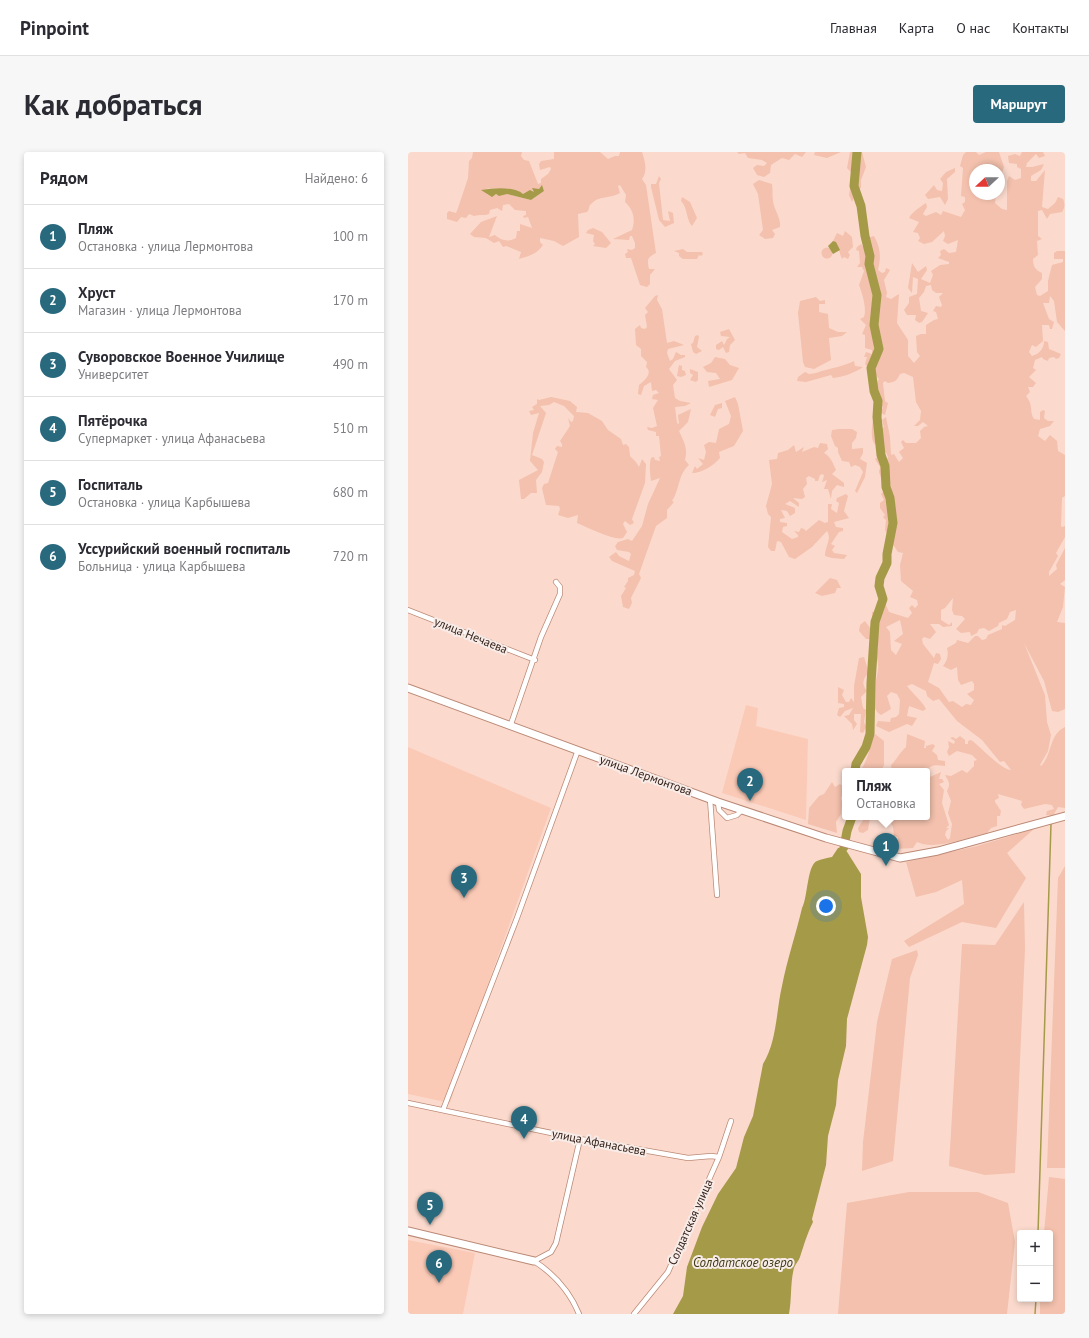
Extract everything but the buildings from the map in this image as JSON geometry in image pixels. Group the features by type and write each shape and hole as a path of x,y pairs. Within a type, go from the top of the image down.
{"main road":[{"name":"улица Лермонтова","path":"408,688 511,724 718,802 826,838 886,856 900,858 918,856 1065,816"},
{"path":"408,1231 534,1261"}],"street":[{"path":"511,724 542,638 560,594 560,587 556,582"},
{"name":"улица Нечаева","path":"408,610 535,660"},
{"path":"443,1110 578,750"},
{"path":"710,799 718,895"},
{"path":"718,802 719,810 727,818 737,815 742,810"},
{"name":"улица Афанасьева","path":"408,1103 580,1139 688,1158 711,1156 719,1157"},
{"name":"Солдатская улица","path":"634,1314 668,1272 719,1157 731,1121"},
{"path":"579,1314 573,1299 567,1291 545,1268 534,1261 551,1252 556,1243 580,1139"}],"shaded area":[{"path":"473,152 522,152 521,156 524,160 529,161 538,184 541,183 541,179 548,174 551,169 550,167 540,170 539,164 541,161 554,159 554,152 600,152 608,159 619,156 620,152 642,152 645,162 645,173 642,179 646,185 656,253 649,258 648,261 649,269 655,269 650,275 650,284 647,287 640,285 631,258 626,258 625,254 628,252 627,249 632,250 635,248 635,243 632,236 630,236 629,240 613,239 632,230 634,222 632,211 625,202 626,195 620,185 618,186 620,193 594,201 590,205 587,212 578,214 579,237 563,246 554,241 540,238 540,242 543,245 538,251 519,259 521,252 506,246 503,247 499,241 494,243 486,238 474,237 470,234 481,222 497,216 489,237 495,235 502,240 516,238 517,231 520,231 520,224 532,228 528,217 524,218 523,216 526,215 526,211 515,210 509,204 503,205 502,211 497,208 490,210 489,214 487,215 474,216 469,214 466,218 461,217 457,222 447,219 447,213 449,211 456,213 468,178 469,161 472,158","holes":["542,186 544,191 531,200 507,194 488,195 485,191 488,188 517,190 523,194 535,192 533,189 539,189"]},
{"path":"737,152 806,152 802,157 795,154 789,160 782,158 771,165 770,173 764,177 757,175 753,168 757,165 764,166 767,163 762,160 748,158 745,153 739,154"},
{"path":"815,152 841,152 827,158 814,155"},
{"path":"850,152 862,152 866,167 861,180 861,188 858,189 852,202 849,195 851,183 856,182 856,177 847,168"},
{"path":"966,152 976,152 979,155 986,152 999,152 1003,164 969,164 969,200 995,200 995,203 1002,209 1007,210 1007,181 1009,176 1015,180 1021,178 1021,169 1017,167 1017,164 1009,163 1008,156 1015,154 1020,156 1022,152 1043,152 1045,156 1039,158 1036,154 1027,163 1026,167 1044,164 1041,170 1031,176 1031,181 1036,181 1045,170 1042,207 1048,209 1055,203 1058,197 1063,199 1064,204 1062,212 1050,214 1047,219 1042,210 1038,211 1038,236 1042,239 1037,241 1038,255 1033,259 1033,264 1038,271 1042,273 1042,279 1035,287 1037,295 1040,296 1048,291 1048,281 1052,265 1063,262 1063,259 1054,259 1054,253 1057,251 1065,251 1065,331 1057,322 1054,301 1050,296 1049,303 1043,303 1049,319 1054,322 1052,329 1050,329 1049,325 1042,325 1043,341 1036,347 1032,345 1029,352 1032,356 1037,354 1042,349 1044,341 1048,342 1049,349 1061,354 1059,358 1049,358 1048,361 1042,357 1035,360 1033,368 1036,370 1029,377 1036,383 1033,387 1028,387 1030,392 1026,396 1030,403 1034,419 1040,420 1040,412 1043,410 1045,411 1044,418 1048,421 1054,421 1050,426 1040,429 1038,436 1045,441 1050,435 1057,441 1058,451 1065,455 1065,496 1062,498 1061,526 1065,526 1065,537 1056,553 1058,556 1049,572 1049,576 1057,569 1056,565 1065,548 1065,580 1060,584 1065,587 1063,607 1057,622 1065,623 1065,709 1058,712 1052,711 1044,681 1024,643 1045,695 1047,722 1051,735 1048,751 1040,765 1041,766 1045,762 1056,735 1065,727 1065,808 1058,807 1053,816 1046,815 1047,811 1054,809 1052,805 1045,804 1024,809 1021,805 1022,801 998,794 999,798 995,800 995,802 1001,811 1000,816 997,816 997,826 991,828 987,833 942,844 933,845 917,842 913,848 894,849 891,844 892,839 898,840 898,837 894,836 893,827 889,820 930,820 930,777 941,772 939,779 942,779 944,782 939,784 944,790 942,803 949,825 946,828 949,828 945,835 948,840 950,838 952,824 948,813 951,801 947,791 949,783 945,775 951,776 962,770 967,773 974,766 974,761 977,760 972,755 957,751 949,756 947,752 949,747 948,741 954,744 955,741 950,738 953,737 956,739 960,736 965,740 965,744 968,744 968,741 971,740 996,762 1011,770 1004,761 1000,762 982,740 957,721 939,699 933,701 927,696 926,691 912,684 907,686 926,709 923,711 909,706 907,716 917,718 912,726 907,724 889,732 876,726 878,721 890,722 891,718 896,717 899,714 900,700 897,694 891,692 887,696 891,709 881,715 874,706 873,700 878,667 878,645 870,644 870,639 866,639 859,631 860,625 865,621 871,629 877,630 877,619 872,616 872,612 878,611 879,605 885,599 889,612 908,618 912,613 909,608 912,605 915,608 918,605 917,600 910,597 913,591 901,581 900,565 903,553 898,552 894,546 887,542 889,538 885,530 886,520 883,517 885,515 880,508 880,503 884,500 881,494 885,490 879,472 880,467 875,459 879,456 887,460 888,457 884,450 873,442 873,420 877,421 881,429 884,427 882,420 886,417 890,437 891,455 894,454 899,462 903,458 899,452 904,448 901,442 903,440 906,443 916,443 921,438 920,431 924,427 928,426 923,422 918,426 914,426 920,420 921,411 916,402 913,377 904,373 900,374 895,381 888,383 885,381 883,383 885,401 888,403 885,415 881,413 883,407 879,401 876,385 879,379 865,364 867,357 864,357 866,352 872,354 872,350 865,348 865,335 862,334 866,325 860,319 864,317 865,309 859,285 864,271 862,267 857,267 860,263 859,251 856,250 861,244 864,248 866,247 867,238 874,236 880,253 878,270 882,273 885,272 886,268 890,270 884,280 887,293 886,297 891,299 899,294 897,323 908,340 908,356 914,363 920,356 917,352 916,336 926,334 926,325 938,319 936,312 933,311 936,306 941,307 942,305 939,297 943,293 936,293 932,290 931,285 926,286 924,292 919,298 921,311 928,313 922,322 919,323 915,320 916,315 907,315 904,310 909,303 909,297 917,294 918,279 913,277 912,293 908,288 912,263 918,272 926,266 927,270 921,279 930,283 933,275 931,271 940,265 949,264 949,262 938,258 941,255 940,251 944,249 949,253 956,252 958,240 948,244 943,241 945,236 944,231 932,242 924,244 918,241 920,238 918,233 913,232 919,222 909,218 926,203 927,207 923,214 926,216 936,212 941,215 943,211 961,217 965,210 962,204 965,202 965,197 961,196 963,168 960,166 963,155","holes":["953,598 952,610 954,615 962,616 965,619 956,629 961,633 970,632 971,636 977,633 979,629 984,628 989,631 998,626 999,623 1007,619 1010,612 1016,610 1015,620 1005,626 1002,625 1002,629 988,635 986,639 982,640 978,636 975,636 968,643 957,640 956,643 947,648 947,658 943,666 951,670 957,667 958,680 961,685 972,681 974,684 974,690 967,694 974,700 971,705 966,704 962,707 953,701 949,702 939,688 928,682 934,663 938,664 941,659 940,654 936,653 934,658 923,644 922,639 924,637 930,639 936,632 930,624 939,624 943,627 952,626 952,622 949,625 941,620 941,610 945,608","900,620 903,634 894,641 902,644 896,655 891,650 890,632 886,627"]},
{"path":"955,168 955,172 947,179 948,199 945,205 940,197 928,199 925,195 934,185 937,190 942,191 943,183 940,179 946,172"},
{"path":"659,176 661,179 659,183 663,220 670,221 668,211 673,213 674,223 665,227 659,220 651,187 651,184 656,184"},
{"path":"759,180 772,184 774,204 780,223 780,227 772,230 775,234 773,238 765,239 759,235 763,230 758,194 753,184"},
{"path":"682,197 690,202 697,218 692,226 685,207 681,201"},
{"path":"593,228 602,232 611,243 606,248 593,246 595,244 593,241 594,235 586,233 588,230"},
{"path":"845,231 852,237 853,247 848,252 850,255 848,259 844,257 842,259 838,246 833,241 837,233 843,236"},
{"path":"827,247 831,249 833,253 831,257 827,259 823,257 821,253 823,249"},
{"path":"683,249 687,252 702,252 703,254 701,256 699,255 697,259 683,259 679,256 679,253 674,251"},
{"path":"658,295 657,300 662,309 667,343 674,341 684,345 668,349 667,353 670,361 673,359 676,352 681,355 685,355 685,357 675,361 669,369 677,380 673,385 675,398 680,401 691,403 685,406 675,407 677,423 679,424 678,415 691,409 688,422 679,431 686,448 685,460 689,465 681,477 672,501 674,502 667,510 667,518 656,526 639,574 641,578 631,598 632,603 629,609 623,607 621,596 626,588 624,587 628,581 628,578 634,575 635,571 612,561 609,557 616,552 619,556 629,561 631,554 629,552 617,550 615,546 618,542 628,539 632,541 642,526 648,504 660,478 651,481 651,458 654,457 655,460 660,461 659,457 661,456 659,436 656,436 656,432 648,430 647,427 652,428 657,426 653,408 658,400 652,399 653,395 659,393 656,390 652,391 651,382 644,386 641,395 638,394 639,385 646,379 649,372 646,367 647,362 641,356 641,349 636,345 635,329 640,325 641,328 645,329 647,327 645,315 648,312 645,308 655,296"},
{"path":"816,297 820,301 825,300 825,304 819,304 819,312 828,314 829,328 838,332 847,332 842,336 829,338 831,360 814,369 805,367 803,362 798,313 800,301"},
{"path":"729,329 735,340 730,345 729,352 726,353 723,347 719,350 716,349 716,345 722,341 724,345 730,337 721,336 720,332"},
{"path":"698,335 697,347 702,351 696,354 693,352 691,344 693,343 695,336"},
{"path":"715,357 725,359 730,365 739,368 732,380 709,387 708,381 720,379 716,373 707,372 703,367 711,363"},
{"path":"854,361 855,366 863,367 840,377 833,378 831,375 806,382 797,381 798,377 805,372 813,374"},
{"path":"679,365 682,366 682,370 685,371 686,375 681,377 677,376"},
{"path":"690,369 698,372 698,380 696,382 690,380 693,375 690,373"},
{"path":"551,397 570,401 577,407 576,412 588,413 602,421 608,430 621,439 623,445 626,444 629,447 630,456 639,467 642,459 646,464 645,483 632,519 634,523 630,525 625,521 623,524 627,532 623,538 607,536 577,523 578,515 568,518 558,515 560,509 559,506 546,505 542,488 544,484 548,483 558,452 555,449 557,446 562,447 560,441 570,426 568,418 571,422 573,421 574,416 564,406 554,402 549,405 540,406 546,413 532,455 542,459 544,462 542,472 536,480 537,493 531,493 524,499 521,499 519,480 538,470 530,461 533,433 539,413 531,415 529,411 534,410 532,407 537,404 537,399 539,400"},
{"path":"735,397 738,404 743,431 734,446 719,452 720,458 714,464 696,473 692,473 695,466 697,469 703,464 698,458 704,460 706,452 704,445 709,442 716,443 719,429 729,424 731,416 725,401"},
{"path":"722,403 722,408 718,409 715,417 710,415 715,405"},
{"path":"852,429 857,432 856,438 852,443 852,449 863,448 863,453 860,459 867,463 865,477 857,493 855,491 863,472 860,467 855,465 851,467 849,462 842,461 838,448 835,446 831,436 832,430"},
{"path":"820,443 827,444 828,449 824,453 830,458 836,470 832,474 844,483 844,487 837,485 832,491 831,499 828,489 824,489 827,480 822,482 824,476 823,474 820,475 818,481 815,481 815,479 809,476 806,478 807,484 803,489 805,497 802,499 793,498 799,503 799,507 790,501 785,504 795,508 795,513 790,516 787,511 781,510 785,518 780,519 780,522 787,523 787,526 783,527 782,532 792,539 798,537 794,531 799,532 801,528 806,531 819,520 825,523 828,522 828,504 832,504 831,509 837,513 839,503 836,501 837,498 846,494 848,496 844,511 849,518 834,522 836,527 843,528 843,531 839,532 831,544 835,546 832,550 834,553 847,555 844,559 825,556 829,540 827,531 812,547 795,559 789,557 781,542 777,541 775,551 771,551 768,547 771,517 768,514 766,506 772,484 769,460 777,459 778,453 788,450 794,445 796,452 804,447 802,452 814,447 818,448"},
{"path":"830,578 837,580 841,588 837,588 835,593 822,596 815,593"},
{"path":"864,657 869,673 865,677 864,681 864,686 867,691 861,697 863,708 866,710 864,722 866,727 863,733 860,732 861,714 854,714 854,720 857,724 853,730 852,724 844,716 849,715 853,708 845,711 840,717 837,715 839,708 844,707 844,704 838,703 838,687 844,690 842,695 846,702 849,702 851,698 854,702 854,686 859,658"},
{"path":"746,705 758,708 756,726 808,739 806,820 722,793"},
{"path":"875,734 884,741 884,765 882,768 862,768 865,762"},
{"path":"907,734 925,741 924,748 933,744 935,746 932,751 937,755 938,760 945,761 945,766 937,765 929,768 892,768 891,765 906,747"},
{"path":"408,747 551,808 487,987 450,1103 408,1094"},
{"path":"832,782 835,787 840,784 842,786 841,814 836,822 837,833 808,824 809,808 819,796 824,794"},
{"path":"863,820 870,820 868,830 863,833 859,832 858,828"},
{"path":"1034,829 1007,853 1026,878 996,928 962,922 909,947 904,941 964,904 962,880 936,892 916,897 906,862 977,846"},
{"path":"1065,866 1065,1168 1047,1168 1058,878"},
{"path":"1024,902 1025,949 1015,1173 985,1175 949,1166 962,944 995,945"},
{"path":"917,950 918,955 910,978 893,1161 862,1171 863,1142 877,1022 892,959"},
{"path":"1049,1177 1065,1179 1065,1314 1040,1314 1040,1302 1053,1302 1053,1230 1044,1230"},
{"path":"909,1192 978,1192 1008,1203 1015,1242 1007,1314 838,1314 847,1203"},
{"path":"408,1240 475,1253 463,1314 408,1314"}],"water":[{"path":"542,185 544,191 531,200 507,194 499,196 496,194 492,197 481,190 497,188 509,189 519,191 523,194 530,190 534,192 532,188 539,189"},
{"path":"833,241 836,242 840,250 833,254 828,246"},
{"name":"Солдатское озеро","path":"844,847 861,874 861,897 868,937 847,1019 846,1046 838,1080 836,1105 828,1136 826,1165 812,1219 813,1222 794,1268 789,1314 673,1314 683,1296 687,1267 702,1227 718,1194 736,1168 744,1137 753,1116 763,1064 768,1055 774,1036 784,976 804,903 811,868 817,861 832,857 838,848"}],"waterway":[{"path":"855,768 856,764 866,747 870,734 871,683 875,622 883,599 879,586 880,578 887,563 887,554 893,523 890,498 886,487 885,466 881,455 877,417 878,401 874,391 871,368 879,349 874,325 877,295 869,264 870,256 865,236 861,206 854,186 857,152"},
{"path":"844,847 851,820"},
{"path":"1038,1230 1051,824"},
{"path":"1035,1314 1036,1302"}],"place":[{"name":"Хруст","path":"750,801"},
{"name":"Пляж","path":"886,866"},
{"name":"Суворовское Военное Училище","path":"464,898"},
{"name":"Пятёрочка","path":"524,1139"},
{"name":"Госпиталь","path":"430,1225"},
{"name":"Уссурийский военный госпиталь","path":"439,1283"}]}
